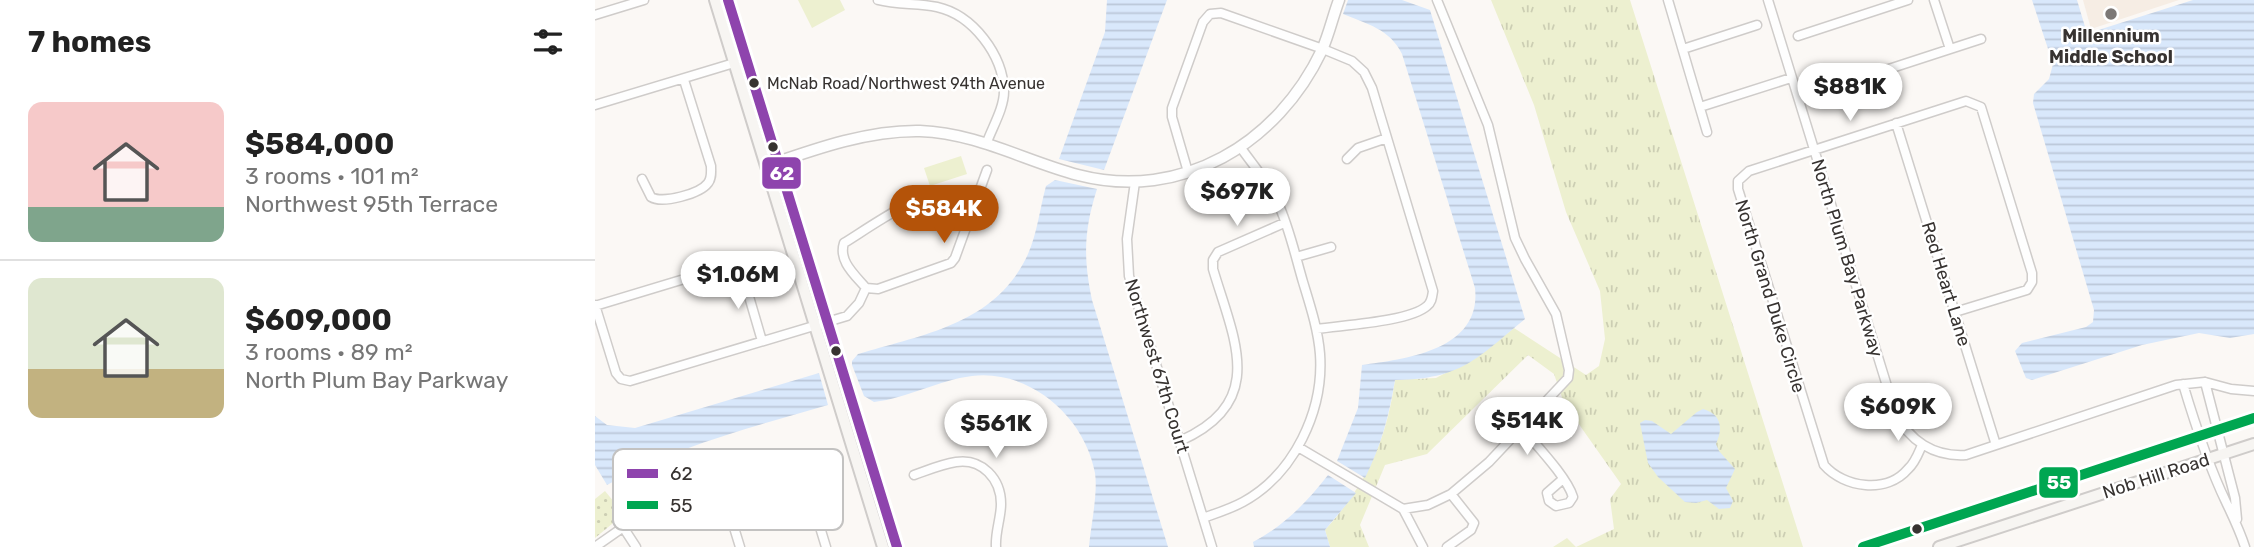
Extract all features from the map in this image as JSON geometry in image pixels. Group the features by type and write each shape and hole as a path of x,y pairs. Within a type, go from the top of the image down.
{"main road":[{"path":"715,0 883,547"},
{"path":"728,0 897,547"},
{"name":"Nob Hill Road","path":"1863,547 2254,418"},
{"name":"Nob Hill Road","path":"1939,547 2254,444"}],"street":[{"path":"595,15 643,0"},
{"path":"878,0 891,4 939,8 972,26 986,42 999,68 1004,93 987,142"},
{"path":"766,166 851,140 889,132 921,131 987,142 1078,175 1136,182 1188,172 1216,162 1241,148 1280,114 1308,75 1323,48 1339,0"},
{"path":"1402,509 1428,505 1451,494 1489,462 1522,428 1568,379 1569,370 1561,329 1550,301 1515,238 1489,125 1437,0"},
{"path":"1668,0 1707,132"},
{"name":"North Plum Bay Parkway","path":"1768,0 1895,412 1904,428 1922,445"},
{"path":"1798,36 1908,0"},
{"path":"1934,0 1950,49"},
{"path":"1188,172 1172,117 1172,108 1203,22 1210,14 1221,13 1323,48 1352,61 1364,72 1372,88 1433,291 1428,306 1403,317 1317,329"},
{"path":"1683,49 1757,25"},
{"path":"1815,93 1981,39"},
{"path":"595,105 734,63"},
{"path":"1700,107 1791,78"},
{"path":"642,179 651,197 664,201 698,191 707,186 711,179 711,166 684,80"},
{"name":"North Grand Duke Circle","path":"1922,445 1914,462 1902,475 1873,485 1843,481 1829,471 1821,459 1738,189 1738,181 1749,171 1966,101 1981,107 2032,273 2032,282 2027,289 1955,312"},
{"name":"Red Heart Lane","path":"1896,123 1996,445"},
{"path":"1347,159 1358,148 1387,138"},
{"path":"1203,518 1245,500 1282,468 1298,447 1315,406 1319,383 1317,329 1285,223 1270,188 1241,148"},
{"path":"974,205 953,195 931,194 921,197 844,243 843,258 866,288 878,289 951,262 955,258 987,170"},
{"name":"Northwest 67th Court","path":"1136,182 1127,239 1129,276 1212,547"},
{"path":"1180,442 1198,434 1221,414 1231,399 1237,382 1238,359 1213,269 1213,260 1218,252 1285,223"},
{"path":"1296,257 1331,247"},
{"path":"762,341 744,276 737,268 724,267 595,306 616,373 621,379 630,381 847,316 853,311 866,288"},
{"path":"1922,445 1956,456 1966,455 2183,384 2205,382 2231,389 2254,391"},
{"path":"2205,382 2235,498 2237,522"},
{"path":"2183,384 2199,437 2237,522 2245,547"},
{"path":"1522,428 1563,479"},
{"path":"1298,447 1402,509 1423,547"},
{"path":"914,475 956,462 969,461 992,475 999,489 1001,506 995,537 996,547"},
{"path":"1447,547 1471,530 1474,523 1451,494"},
{"path":"595,547 619,530"},
{"path":"625,530 636,547"},
{"path":"735,530 740,547"},
{"path":"821,530 826,547"}],"shaded area":[{"name":"Millennium Middle School","path":"2083,0 2179,0 2091,29"}],"green space":[{"path":"798,0 840,0 845,10 812,28"},
{"path":"1491,0 1630,0 1803,547 1576,547 1614,529 1610,499 1621,484 1564,403 1554,374 1528,355 1427,454 1385,465 1360,525 1369,547 1330,547 1325,530 1340,513 1372,461 1386,423 1395,380 1436,378 1481,354 1514,328 1586,375 1599,366 1605,339 1600,291 1566,212 1534,105"},
{"path":"961,156 967,174 930,186 924,168"},
{"path":"605,491 613,501 613,523 595,538 595,499"},
{"path":"1567,538 1576,547 1553,547"}],"water":[{"path":"1107,0 1167,0 1104,170 1059,159 1105,32"},
{"path":"1348,0 1402,0 1430,10 1525,319 1480,356 1453,371 1418,379 1395,380 1384,430 1365,478 1337,461 1358,408 1362,365 1419,354 1438,348 1454,338 1466,325 1474,309 1475,288 1402,54 1384,33 1343,14"},
{"path":"2032,0 2077,0 2086,30 2092,32 2193,0 2254,0 2254,334 2230,338 2199,333 2142,345 2032,380 2026,378 2015,351 2022,343 2086,327 2093,322 2094,310 2033,103 2034,94 2049,79 2053,64"},
{"path":"1055,180 1097,189 1089,218 1086,244 1092,300 1168,547 1089,547 1096,481 1089,452 1080,433 1067,416 1052,401 1034,389 1014,380 972,376 874,402 864,396 852,365 858,354 956,323 997,296 1014,278 1028,254 1046,186"},
{"path":"819,373 828,405 685,449 613,449 613,482 607,485 595,465 595,416 607,425 635,428"},
{"path":"1703,409 1717,418 1720,433 1716,444 1735,469 1726,488 1733,501 1730,508 1719,509 1707,500 1685,502 1658,477 1648,463 1640,423 1645,420 1652,421 1671,434"},
{"path":"1328,475 1356,493 1325,530 1330,547 1254,547 1253,542 1294,513"}],"transit line":[{"name":"62","path":"728,0 897,547"},
{"name":"55","path":"1863,547 2254,418"}],"place":[{"name":"Millennium Middle School","path":"2111,14"},
{"name":"McNab Road/Northwest 94th Avenue","path":"754,83"}]}
